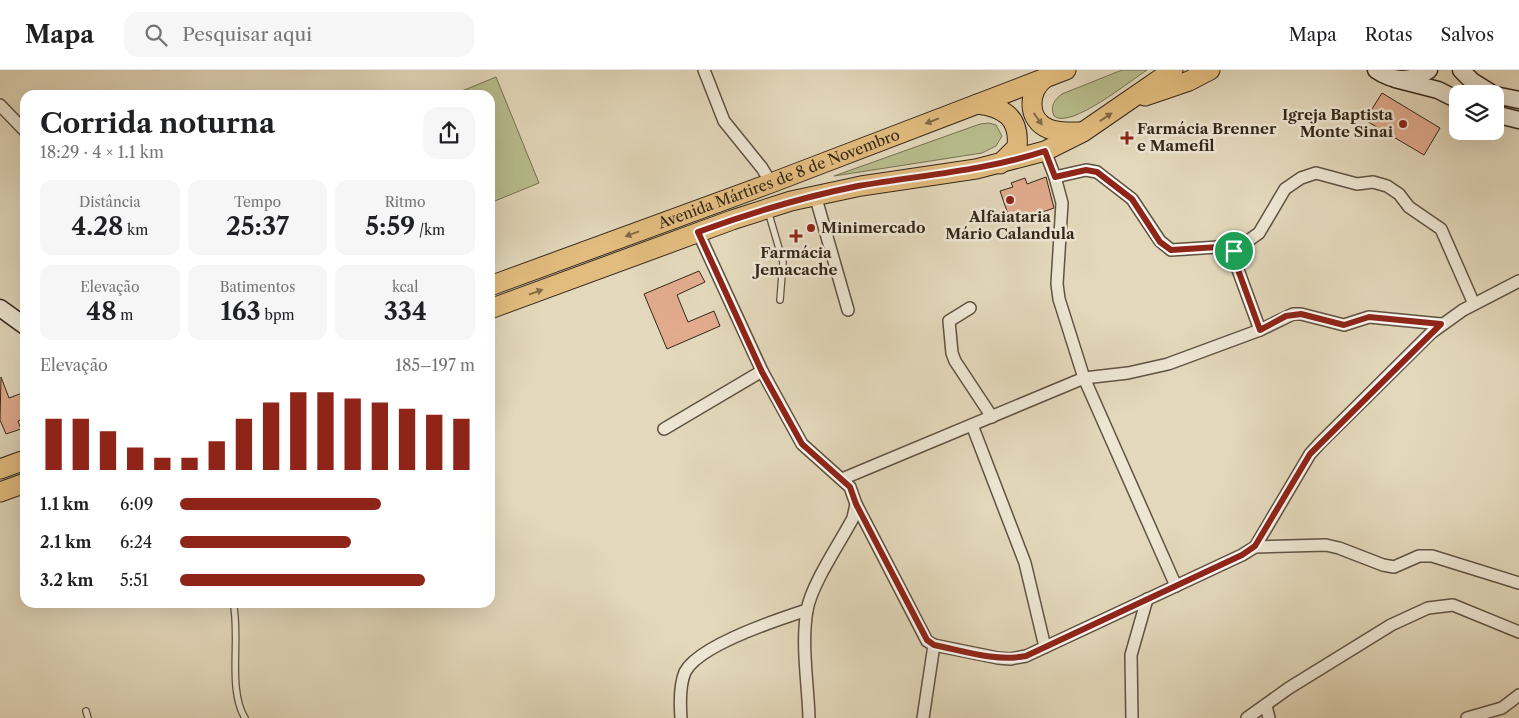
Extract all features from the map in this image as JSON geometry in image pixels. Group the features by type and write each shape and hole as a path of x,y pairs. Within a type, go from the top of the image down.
{"main road":[{"name":"Avenida Mártires de 8 de Novembro","path":"495,284 771,183 1066,70"},
{"name":"Avenida Mártires de 8 de Novembro","path":"495,307 698,232 815,195 1000,164 1045,151 1083,132 1173,70"},
{"path":"1130,101 1188,81 1210,70"},
{"path":"1045,78 1036,84 1032,94 1033,111 1037,119 1043,126 1052,130 1083,132"},
{"path":"977,104 993,106 1001,110 1016,127 1017,147 1000,164"},
{"path":"0,469 20,462"},
{"path":"0,492 20,485"}],"street":[{"path":"704,70 724,121 762,168 771,183"},
{"path":"1376,70 1395,79 1438,90 1449,96"},
{"path":"1395,79 1412,78 1429,70"},
{"path":"1461,70 1478,85"},
{"path":"1504,96 1519,100"},
{"path":"0,104 20,126"},
{"path":"1504,116 1519,120"},
{"path":"1045,151 1062,202 1057,284 1059,299 1084,378 1176,586"},
{"path":"1055,177 1086,170 1097,172 1132,199 1160,242 1171,250 1218,247 1234,251 1259,233 1285,188 1301,178 1316,173 1357,184 1372,182 1387,186 1399,194 1410,207 1441,229 1474,304"},
{"path":"815,195 848,310"},
{"path":"698,232 762,372 802,444 850,487 856,504 920,630 927,640 934,645 1010,659 1026,656 1242,555 1255,546 1310,454 1441,324 1474,304 1519,281"},
{"path":"1234,251 1237,267 1260,330"},
{"path":"0,308 20,322"},
{"path":"970,308 949,321 952,353 992,417"},
{"path":"842,480 1084,378 1128,373 1168,364 1260,330 1286,316 1301,314 1344,325 1369,317 1441,324"},
{"path":"664,430 762,372"},
{"path":"972,425 1025,563 1045,647"},
{"path":"809,718 806,648 807,610 813,591 853,518 856,504"},
{"path":"1255,546 1326,545 1394,567 1419,556 1432,556 1519,583"},
{"path":"1132,718 1131,655 1147,599"},
{"path":"1247,718 1289,688 1391,626 1428,608 1453,606 1519,632"},
{"path":"681,718 685,673 705,653 763,625 807,610"},
{"path":"923,718 934,645"},
{"path":"1467,718 1502,708 1519,695"},
{"path":"1266,706 1269,718"}],"lane":[{"path":"767,209 782,262 780,300"},
{"path":"233,608 237,683 240,711 245,718"},
{"path":"86,711 88,718"}],"green space":[{"path":"1122,70 1147,70 1115,93 1086,110 1073,116 1062,118 1054,116 1052,109 1062,94"},
{"path":"496,77 539,183 495,201 495,90 464,90"},
{"path":"989,123 996,125 1002,136 996,146 982,153 834,176 980,124"}],"building":[{"name":"Igreja Baptista Monte Sinai","path":"1382,93 1440,128 1424,155 1365,120"},
{"path":"1046,177 1054,208 1011,223 1000,191 1013,187 1011,183 1025,178 1027,184"},
{"path":"699,271 705,282 677,295 688,322 714,311 720,326 667,349 644,294"},
{"path":"1,377 9,398 20,394 20,420 18,421 20,429 6,434 0,420"}],"place":[{"name":"Igreja Baptista Monte Sinai","path":"1403,124"},
{"name":"Farmácia Brenner e Mamefil","path":"1127,138"},
{"name":"Alfaiataria Mário Calandula","path":"1010,200"},
{"name":"Minimercado","path":"811,228"},
{"name":"Farmácia Jemacache","path":"796,236"}],"route":[{"path":"1045,151 1055,177 1086,170 1097,172 1117,187 1132,199 1142,211 1160,242 1171,250 1180,251 1218,247 1234,251 1237,267 1260,330 1293,314 1301,314 1344,325 1369,317 1441,324 1310,454 1255,546 1242,555 1026,656 1010,659 934,645 927,640 920,630 856,504 850,487 802,444 762,372 698,232 815,195 861,186 976,169 1022,159 1045,151"}]}
